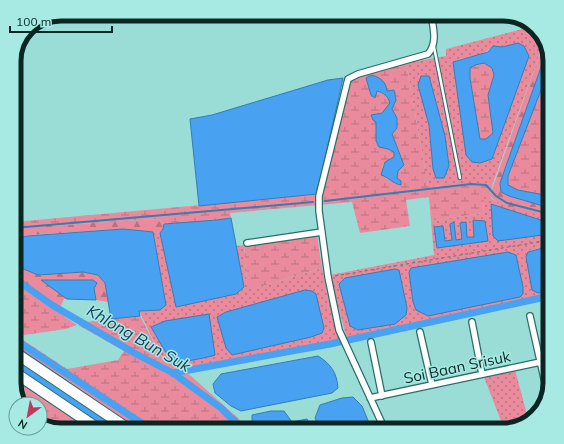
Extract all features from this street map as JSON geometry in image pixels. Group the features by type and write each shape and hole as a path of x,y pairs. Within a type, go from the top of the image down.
{"highway":[{"path":"21,357 120,423"},
{"path":"21,377 90,423"}],"street":[{"path":"382,423 339,330 328,277 319,211 319,196 348,79 358,74 428,54 433,45 431,21"},
{"path":"247,243 322,232"},
{"path":"530,316 543,375"},
{"path":"472,322 482,374"},
{"path":"420,332 432,385"},
{"path":"371,342 382,396"},
{"name":"Soi Baan Srisuk","path":"370,398 543,361"}],"lane":[{"path":"433,45 439,66 460,178"}],"path":[{"path":"328,277 543,241"}],"green space":[{"path":"526,28 539,43 541,49 493,183 428,186 406,63 446,56 446,49","holes":["518,43 506,120 492,159 480,163 473,162 466,155 453,62 484,53 493,46 502,47","429,76 445,136 449,166 444,178 433,169 429,125 418,85"]},
{"path":"541,49 543,65 509,196 543,206 543,216 500,204 490,195"},
{"path":"406,63 428,186 493,183 490,195 492,199 484,199 483,213 431,221 429,197 406,200 410,226 360,233 352,202 230,213 231,218 217,220 164,224 158,219 21,228 21,221 322,194 348,82 355,78","holes":["369,85 387,92 394,90 396,100 392,109 397,118 397,128 392,134 404,165 398,171 397,184 389,177 382,167 385,162 394,157 394,152 376,141 376,122 372,115 380,113 386,108 390,103 389,97 377,91 371,95"]},
{"path":"484,63 492,68 494,75 488,95 493,133 486,139 480,139 470,78 470,68"},
{"path":"543,85 543,195 518,190 508,185 508,176"},
{"path":"484,198 492,199 507,206 543,215 543,248 528,251 538,293 543,292 543,300 352,341 346,336 330,275 434,255 431,221 483,213"},
{"path":"158,219 164,224 160,233 123,229 21,236 21,228"},
{"path":"153,232 160,233 176,307 244,287 236,246 244,245 247,280 256,288 322,268 340,344 186,373 161,356 139,311 160,310 166,305"},
{"path":"317,235 322,268 256,288 250,286 247,280 244,245"},
{"path":"21,268 38,275 83,272 98,275 105,283 108,302 96,300 94,288 57,292 67,299 64,299 58,312 21,287"},
{"path":"21,287 77,325 66,329 21,335"},
{"path":"140,316 161,356 191,376 243,423 56,423 48,420 48,396 23,396 22,393 21,339 67,369 118,360 124,351 78,325 85,322"},
{"path":"515,370 527,414 516,421 502,423 484,377"}],"water":[{"path":"518,43 524,46 529,56 492,159 480,163 472,162 466,155 453,62 488,52 493,46 502,47","holes":["484,63 492,68 494,75 488,95 493,133 486,139 480,139 470,78 470,68"]},
{"path":"543,61 543,85 508,176 508,185 518,190 543,195 543,206 509,196 501,192 500,183"},
{"path":"372,75 386,85 387,91 394,90 396,100 392,109 397,118 397,128 392,134 404,165 398,171 397,178 401,181 401,185 381,175 385,162 394,157 394,152 379,147 376,141 376,122 373,120 371,115 382,113 390,103 387,97 382,93 377,91 375,98 371,95 366,78"},
{"path":"421,76 429,76 445,136 449,166 444,178 436,178 433,169 429,125 418,85"},
{"path":"343,78 317,194 199,206 190,119 212,115 328,80"},
{"path":"491,204 543,221 543,235 498,241 493,236"},
{"path":"231,218 244,287 236,294 176,307 160,233 164,224"},
{"path":"473,220 485,221 488,241 437,248 434,227 443,226 445,241 452,240 450,224 454,222 456,240 462,239 460,223 466,222 467,237 474,237"},
{"path":"123,229 153,232 166,305 160,310 139,311 140,316 111,319 105,283 98,275 83,272 38,275 21,268 21,236"},
{"path":"543,248 543,292 538,293 532,290 526,257 528,252"},
{"path":"508,252 516,255 523,287 523,294 520,297 428,316 416,310 413,302 409,272 411,268"},
{"path":"395,269 399,270 407,308 406,315 395,324 358,330 350,326 339,284 345,278"},
{"path":"41,280 93,280 97,283 94,288 96,300 67,299"},
{"path":"305,290 312,291 316,294 324,328 322,333 311,337 232,355 226,348 217,317 226,312"},
{"path":"209,314 215,355 212,356 187,361 173,359 168,355 151,327 165,321"},
{"path":"21,349 129,423 80,423 48,402 48,396 39,396 21,384"},
{"path":"318,356 330,366 335,373 338,388 332,393 241,411 231,406 215,393 213,384 221,374"},
{"path":"353,397 362,406 369,423 317,423 315,418 320,405 342,398"},
{"path":"271,411 284,411 292,422 307,419 309,423 252,423 252,415"}],"waterway":[{"path":"325,201 471,184 486,185 496,196 507,203 543,212"},
{"path":"21,227 313,202"},
{"name":"Khlong Bun Suk","path":"21,283 52,305 136,354 173,373 221,408 236,423"},
{"path":"173,373 330,344 543,298"},
{"path":"21,344 141,423"}]}
